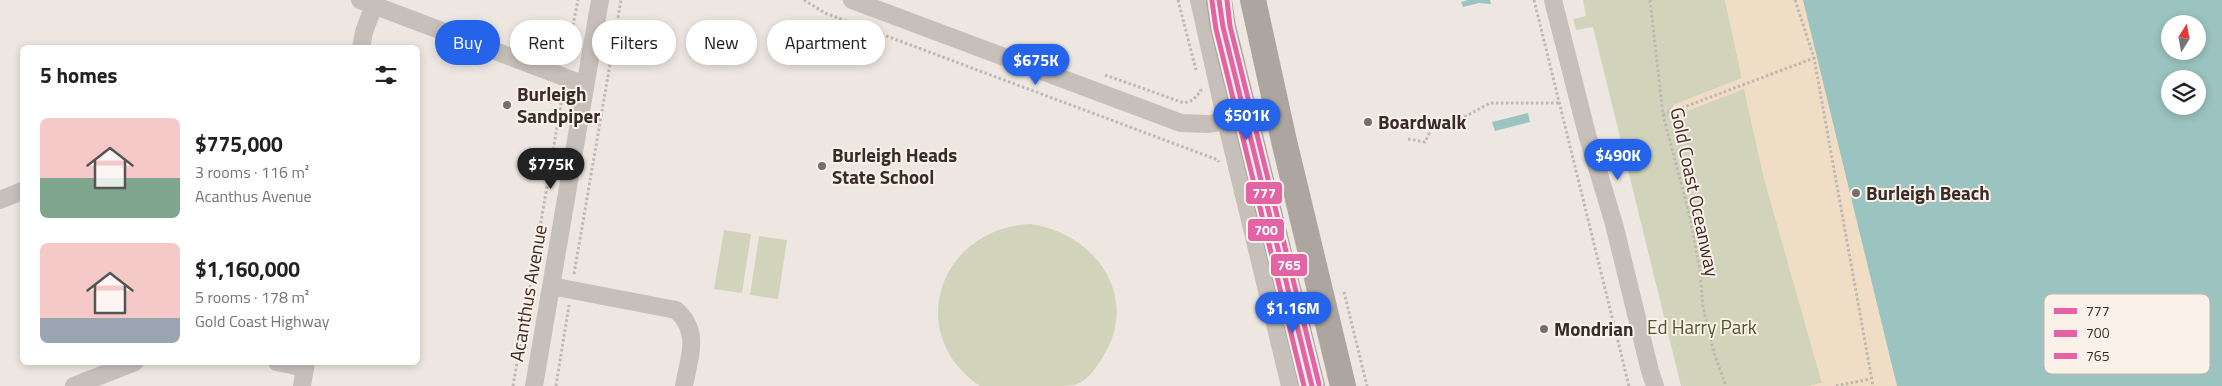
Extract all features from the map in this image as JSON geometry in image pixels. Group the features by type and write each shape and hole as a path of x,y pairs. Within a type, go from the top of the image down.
{"highway":[{"path":"1219,0 1223,27 1312,386"},
{"path":"1253,0 1284,141 1343,386"}],"street":[{"name":"Acanthus Avenue","path":"534,386 600,0"},
{"path":"852,0 1181,122 1209,124 1226,121"},
{"path":"1199,0 1290,386"},
{"path":"1553,0 1587,134 1613,219 1652,381"},
{"path":"362,45 367,3 585,85"},
{"path":"0,200 20,192"},
{"path":"551,286 676,310 684,317 692,332 684,386"},
{"path":"74,386 127,365"},
{"path":"302,386 305,365"}],"path":[{"path":"574,20 578,0"},
{"path":"556,386 621,0"},
{"path":"804,0 825,13 1218,160 1220,170"},
{"path":"1178,0 1196,73"},
{"path":"1534,0 1629,386"},
{"name":"Gold Coast Oceanway","path":"1650,0 1663,115 1691,222 1700,270 1703,308 1715,356 1726,386"},
{"path":"1795,0 1814,58 1870,379 1873,386"},
{"path":"1663,115 1814,58"},
{"path":"1199,82 1201,91"},
{"path":"513,386 562,98"},
{"path":"1408,139 1425,142 1434,124 1440,121 1455,122 1490,104 1559,103"},
{"path":"1836,386 1870,379"}],"green space":[{"name":"Ed Harry Park","path":"1583,0 1725,0 1742,78 1673,106 1677,115 1744,88 1764,178 1822,383 1810,386 1681,386 1593,27 1576,30 1573,19 1586,16"},
{"path":"1031,224 1054,230 1074,240 1091,254 1105,270 1113,290 1117,310 1114,333 1104,355 1095,368 1088,377 1075,385 980,386 956,364 943,339 938,313 942,287 954,263 973,244 999,230"},
{"path":"724,230 751,234 742,293 714,289"},
{"path":"759,236 787,240 778,299 750,295"}],"sand":[{"name":"Burleigh Beach","path":"1725,0 1914,0 1973,386 1810,386 1822,383 1764,178 1744,89 1677,115 1673,105 1742,78"}],"water":[{"path":"1468,0 1490,0 1491,4 1479,3 1463,7 1461,2"},
{"path":"1803,0 2222,0 2222,386 1897,386"},
{"path":"1528,113 1530,122 1495,131 1492,122"}],"transit line":[{"name":"777","path":"1219,0 1223,27 1312,386"},
{"name":"765","path":"1227,0 1230,26 1319,384"},
{"name":"700","path":"1212,1 1216,29 1304,386"}],"place":[{"name":"Burleigh Sandpiper","path":"507,105"},
{"name":"Boardwalk","path":"1368,122"},
{"name":"Burleigh Heads State School","path":"822,166"},
{"name":"Burleigh Beach","path":"1856,193"},
{"name":"Mondrian","path":"1544,329"}]}
